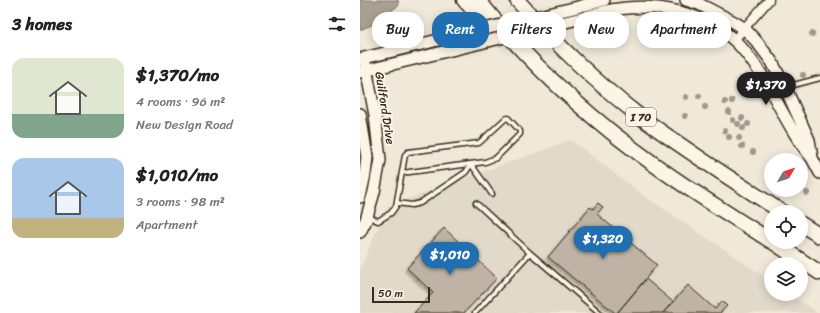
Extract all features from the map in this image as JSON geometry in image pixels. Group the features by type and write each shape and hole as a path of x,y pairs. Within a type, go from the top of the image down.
{"highway":[{"path":"464,0 510,50 543,80 585,115 655,165"},
{"name":"I 70","path":"478,0 516,44 548,76 619,138 655,165 764,237"},
{"name":"I 70","path":"517,0 569,55 638,115 699,158 771,205"},
{"path":"808,228 820,236"},
{"name":"I 70","path":"783,249 820,273"}],"main road":[{"path":"362,59 604,0"},
{"path":"686,0 699,4 734,22 745,29 757,42 772,62 785,87 809,140 812,158"},
{"path":"363,71 618,9 641,7 660,8 687,14 715,27 734,40 743,49 762,76 801,144 812,158 820,173"},
{"name":"Guilford Drive","path":"360,232 364,214 374,192 380,160 375,115 363,71 362,59"},
{"name":"Guilford Drive","path":"360,114 367,157 360,197"}],"street":[{"path":"734,40 769,0"}],"lane":[{"path":"785,87 820,78"},
{"path":"364,214 378,221 391,213 396,203 405,155 408,152 479,143 505,119 508,118 520,131 520,134 496,158 485,162 402,173"},
{"path":"396,203 412,205 420,203 466,172 471,164"},
{"path":"471,164 492,194"},
{"path":"476,203 530,253 600,313"},
{"path":"475,313 530,253"}],"shaded area":[{"path":"360,0 398,0 399,5 390,12 372,12 372,25 360,30"},
{"path":"571,140 640,193 764,276 764,301 800,301 817,313 360,313 360,269 388,206"}],"building":[{"path":"598,203 603,207 597,214 657,265 617,313 615,313 548,257 590,207 593,209"},
{"path":"444,228 497,278 464,313 414,313 433,293 407,268"},
{"path":"646,279 673,302 663,313 619,313 618,312"},
{"path":"688,285 715,309 722,301 727,306 720,313 663,313"}]}
